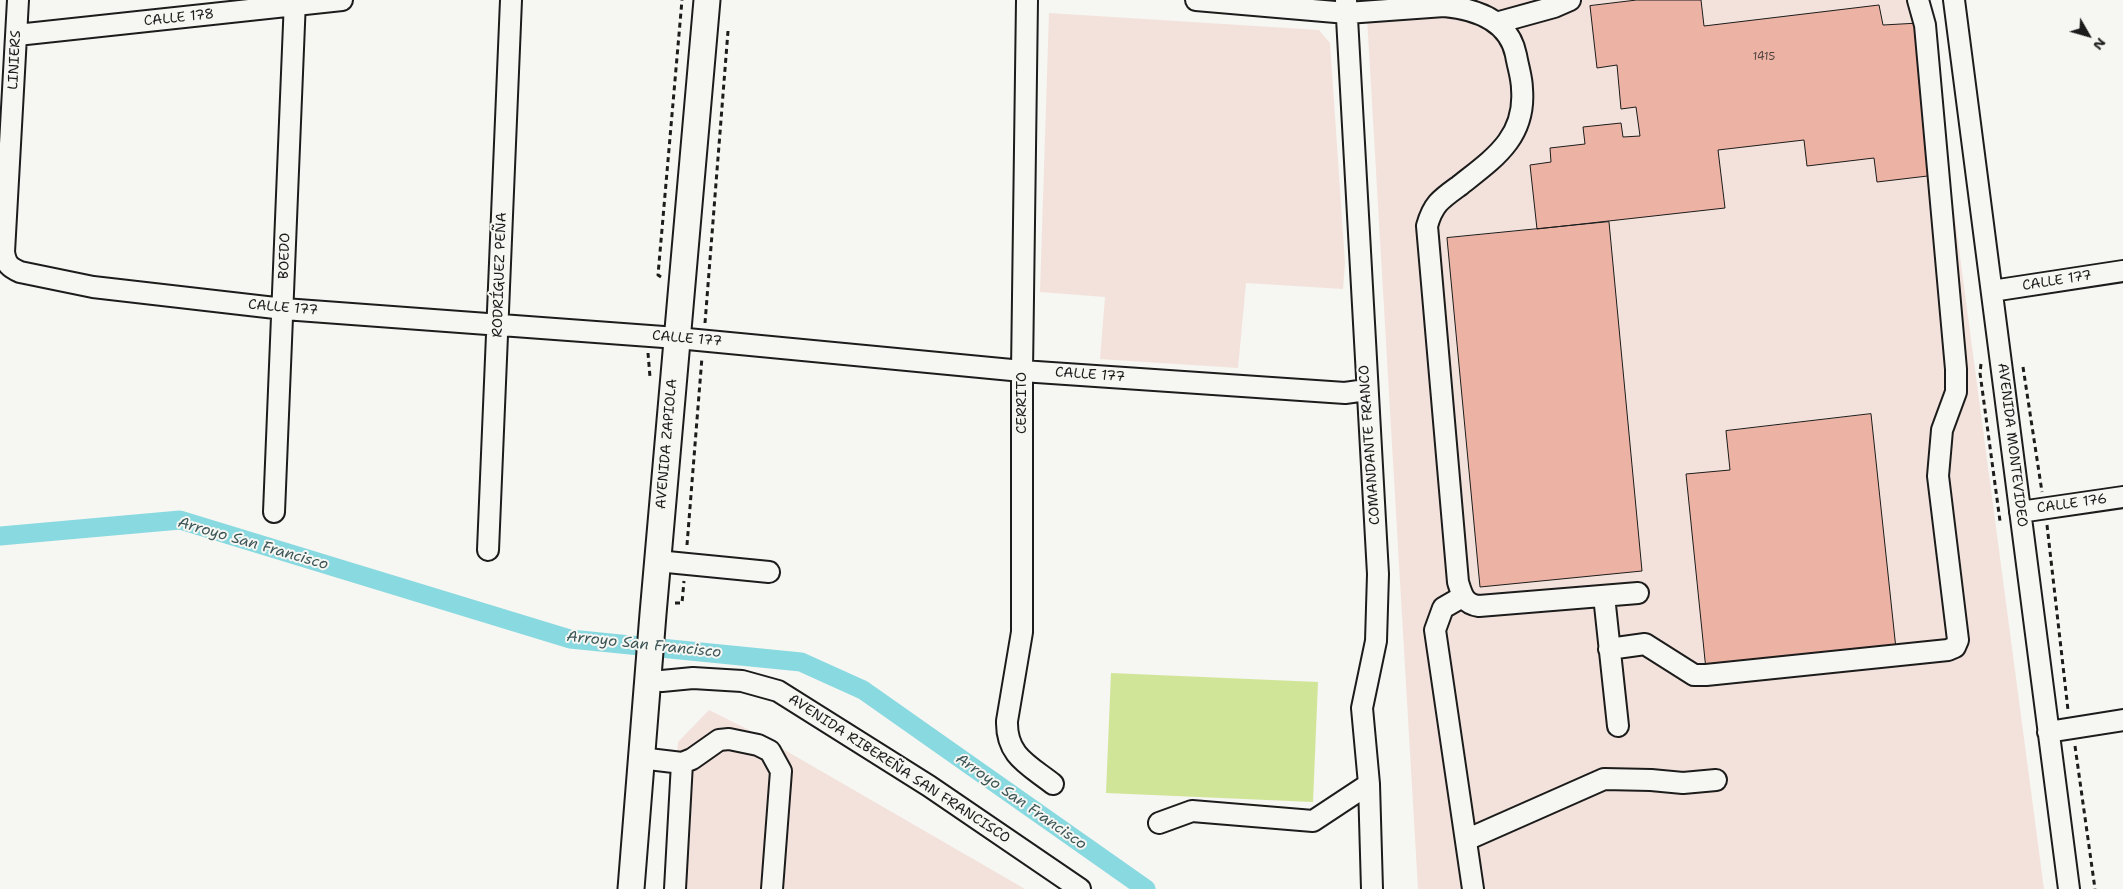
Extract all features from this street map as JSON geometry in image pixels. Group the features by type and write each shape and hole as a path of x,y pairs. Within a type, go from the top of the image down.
{"main road":[{"name":"AVENIDA ZAPIOLA","path":"631,889 648,672 662,608 657,561 707,0"}],"street":[{"name":"LINIERS","path":"10,268 6,262 4,252 18,0"},
{"name":"CALLE 178","path":"17,35 295,3 342,0"},
{"name":"RODRÍGUEZ PEÑA","path":"488,550 511,0"},
{"name":"CERRITO","path":"1027,0 1022,371 1022,632 1006,734 1014,752 1019,758 1053,784"},
{"path":"1196,0 1346,6 1457,7 1477,12 1504,28 1514,43 1522,88 1523,108 1519,126 1494,159 1438,202 1426,226 1458,582 1462,597 1471,605 1479,606 1638,593"},
{"path":"1496,23 1554,7 1570,0"},
{"path":"1609,649 1646,644 1694,674 1706,675 1948,650 1955,647 1958,640 1938,476 1942,430 1956,392 1956,370 1925,25 1918,0"},
{"name":"AVENIDA MONTEVIDEO","path":"1954,0 2069,889"},
{"name":"BOEDO","path":"274,512 284,309 295,3"},
{"name":"COMANDANTE FRANCO","path":"1346,6 1366,390 1378,574 1376,641 1362,708 1369,784 1372,889"},
{"name":"CALLE 177","path":"10,268 20,272 93,287 284,309 703,340 1022,371 1344,393 1366,390"},
{"name":"CALLE 177","path":"1992,291 2123,271"},
{"name":"CALLE 176","path":"2020,512 2123,497"},
{"path":"657,561 769,572"},
{"path":"1604,596 1618,726"},
{"path":"1462,597 1443,608 1435,630 1473,889"},
{"name":"AVENIDA RIBEREÑA SAN FRANCISCO","path":"648,672 662,681 693,678 742,681 778,690 929,786 1080,889"},
{"path":"2048,732 2123,720"},
{"path":"640,758 682,763 701,754 719,740 729,739 758,745 770,751 781,771 772,889"},
{"path":"675,889 682,763"},
{"path":"1466,840 1604,779 1683,783 1716,780"},
{"path":"1159,823 1192,811 1313,821 1369,784"}],"path":[{"path":"662,608 682,603 728,27"},
{"path":"1981,357 1980,373 2001,529"},
{"path":"2022,363 2044,508 2095,889"}],"shaded area":[{"path":"1366,0 1926,0 2044,889 1418,889"},
{"path":"1049,13 1319,30 1330,43 1345,263 1343,289 1246,283 1238,368 1100,359 1105,297 1040,292"},
{"path":"709,710 757,734 1025,889 664,889 678,742"}],"green space":[{"path":"1111,673 1318,682 1313,802 1106,793"}],"building":[{"path":"1637,0 1701,0 1704,26 1879,5 1883,25 1919,23 1936,175 1877,182 1874,158 1807,166 1804,140 1718,150 1725,208 1537,229 1530,165 1551,162 1550,148 1585,144 1583,127 1621,123 1623,137 1640,136 1636,107 1621,109 1617,65 1597,68 1590,6"},
{"path":"1609,222 1642,571 1480,587 1447,238"},
{"path":"1871,414 1896,649 1706,670 1686,474 1730,470 1726,431"}],"waterway":[{"name":"Arroyo San Francisco","path":"0,536 180,520 570,639 801,662 863,690 1146,889"}]}
